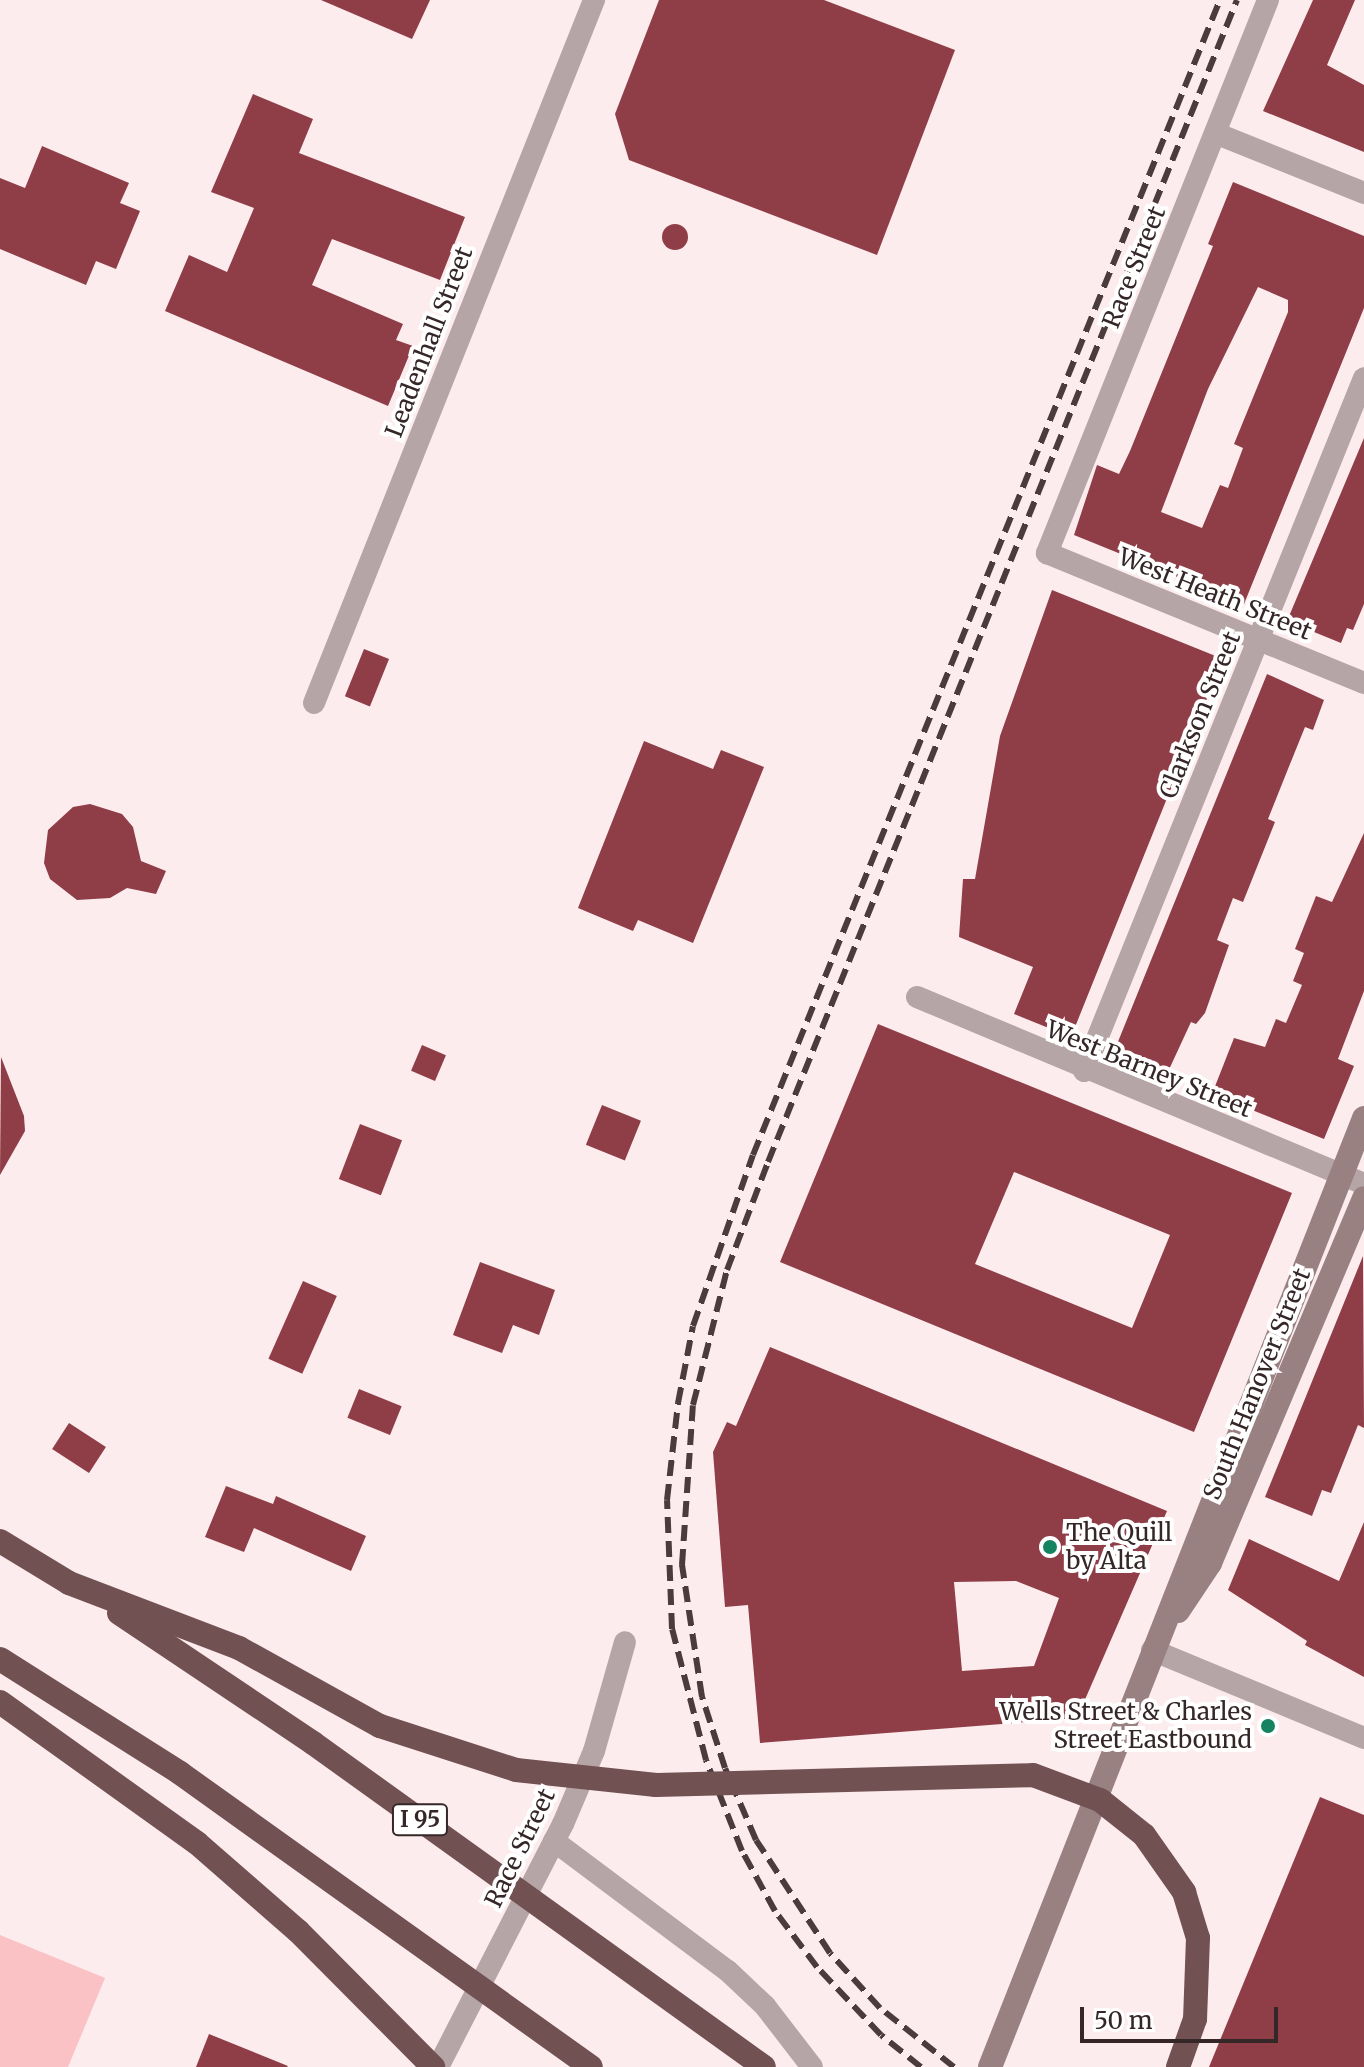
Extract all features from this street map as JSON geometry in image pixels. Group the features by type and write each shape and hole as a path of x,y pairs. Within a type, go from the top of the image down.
{"highway":[{"name":"I 95","path":"0,1541 313,1743 764,2067"},
{"path":"69,1583 239,1648 380,1726 516,1770 656,1785 1006,1773 1076,1788 1133,1824 1165,1860 1184,1892 1198,1938 1199,1993 1178,2067"},
{"path":"0,1659 180,1773 591,2067"},
{"path":"0,1702 197,1843 298,1931 436,2067"}],"main road":[{"name":"South Hanover Street","path":"990,2067 1152,1650 1353,1179 1364,1118"},
{"name":"South Hanover Street","path":"1152,1650 1210,1563 1364,1198"}],"street":[{"name":"Leadenhall Street","path":"314,703 594,0"},
{"name":"Race Street","path":"1047,553 1268,0"},
{"path":"1215,133 1364,193"},
{"name":"Clarkson Street","path":"1084,1071 1364,378"},
{"name":"West Heath Street","path":"1047,553 1364,683"},
{"name":"West Barney Street","path":"917,997 1084,1071 1353,1179"},
{"name":"Race Street","path":"436,2067 554,1841 594,1751 625,1642"},
{"path":"1152,1650 1364,1738"},
{"path":"554,1841 728,1971 765,2006 812,2067"}],"shaded area":[{"path":"0,1935 105,1978 68,2067 0,2067"}],"building":[{"path":"321,0 430,0 412,39"},
{"path":"659,0 824,0 955,50 877,255 629,160 615,114"},
{"path":"1313,0 1355,0 1327,65 1364,85 1364,152 1263,111"},
{"path":"253,94 313,119 299,153 465,217 440,280 332,239 312,285 403,324 396,340 413,346 388,406 165,311 189,255 227,272 254,208 211,192"},
{"path":"42,146 129,183 120,203 140,211 116,269 96,261 86,285 0,249 0,178 25,188"},
{"path":"1233,182 1364,236 1364,308 1244,604 1074,535 1097,465 1119,474 1130,451 1213,246 1208,244","holes":["1258,287 1288,300 1288,312 1234,444 1243,448 1228,488 1220,485 1202,528 1161,512 1208,389"]},
{"path":"675,224 684,228 688,237 684,246 675,250 666,246 662,237 666,228"},
{"path":"1364,438 1364,604 1353,630 1347,628 1341,643 1287,621"},
{"path":"1052,590 1223,659 1071,1037 1014,1014 1033,967 959,937 963,879 975,879 1000,736"},
{"path":"364,649 389,659 370,706 345,696"},
{"path":"1267,674 1324,700 1313,730 1305,727 1288,769 1268,819 1275,822 1243,902 1233,898 1217,940 1229,945 1205,1013 1196,1024 1191,1022 1166,1076 1113,1054"},
{"path":"644,741 713,769 721,750 764,767 693,943 638,920 633,931 578,908"},
{"path":"90,804 122,814 133,827 141,861 166,871 156,894 127,888 110,898 77,900 50,879 44,863 48,830 73,807"},
{"path":"1364,833 1364,991 1338,1059 1354,1066 1324,1139 1212,1094 1234,1038 1265,1047 1276,1019 1286,1023 1302,985 1293,981 1304,953 1295,949 1316,896 1332,902"},
{"path":"878,1024 1292,1193 1194,1432 780,1262","holes":["1014,1172 1170,1235 1132,1328 975,1264"]},
{"path":"422,1045 446,1055 435,1081 411,1071"},
{"path":"1,1057 24,1116 25,1131 0,1175"},
{"path":"602,1105 641,1121 625,1161 586,1145"},
{"path":"360,1124 402,1140 381,1195 339,1179"},
{"path":"1363,1256 1364,1428 1358,1425 1331,1493 1322,1490 1312,1516 1265,1497"},
{"path":"480,1262 555,1290 539,1335 513,1325 502,1353 453,1335"},
{"path":"303,1281 337,1296 302,1374 268,1359"},
{"name":"The Quill by Alta","path":"770,1347 1167,1511 1077,1718 760,1743 748,1605 725,1607 713,1452 727,1422 736,1426","holes":["1016,1581 1059,1598 1034,1666 962,1671 954,1582"]},
{"path":"359,1389 402,1406 390,1435 347,1418"},
{"path":"69,1423 106,1447 89,1473 52,1449"},
{"path":"226,1486 273,1504 276,1496 366,1536 351,1571 254,1528 244,1552 205,1537"},
{"path":"1364,1522 1364,1677 1305,1645 1307,1641 1228,1590 1249,1539 1339,1581"},
{"path":"1320,1797 1364,1815 1364,2067 1209,2067"},
{"path":"209,2034 288,2066 196,2067"}],"railway":[{"path":"921,2067 881,2035 817,1967 775,1911 742,1851 706,1760 672,1629 667,1500 678,1403 693,1326 753,1155 1220,0"},
{"path":"954,2067 880,2008 830,1953 756,1840 725,1768 702,1697 682,1565 693,1405 727,1270 768,1162 1237,0"}],"place":[{"name":"The Quill by Alta","path":"1050,1547"},
{"name":"Wells Street & Charles Street Eastbound","path":"1268,1726"}]}
